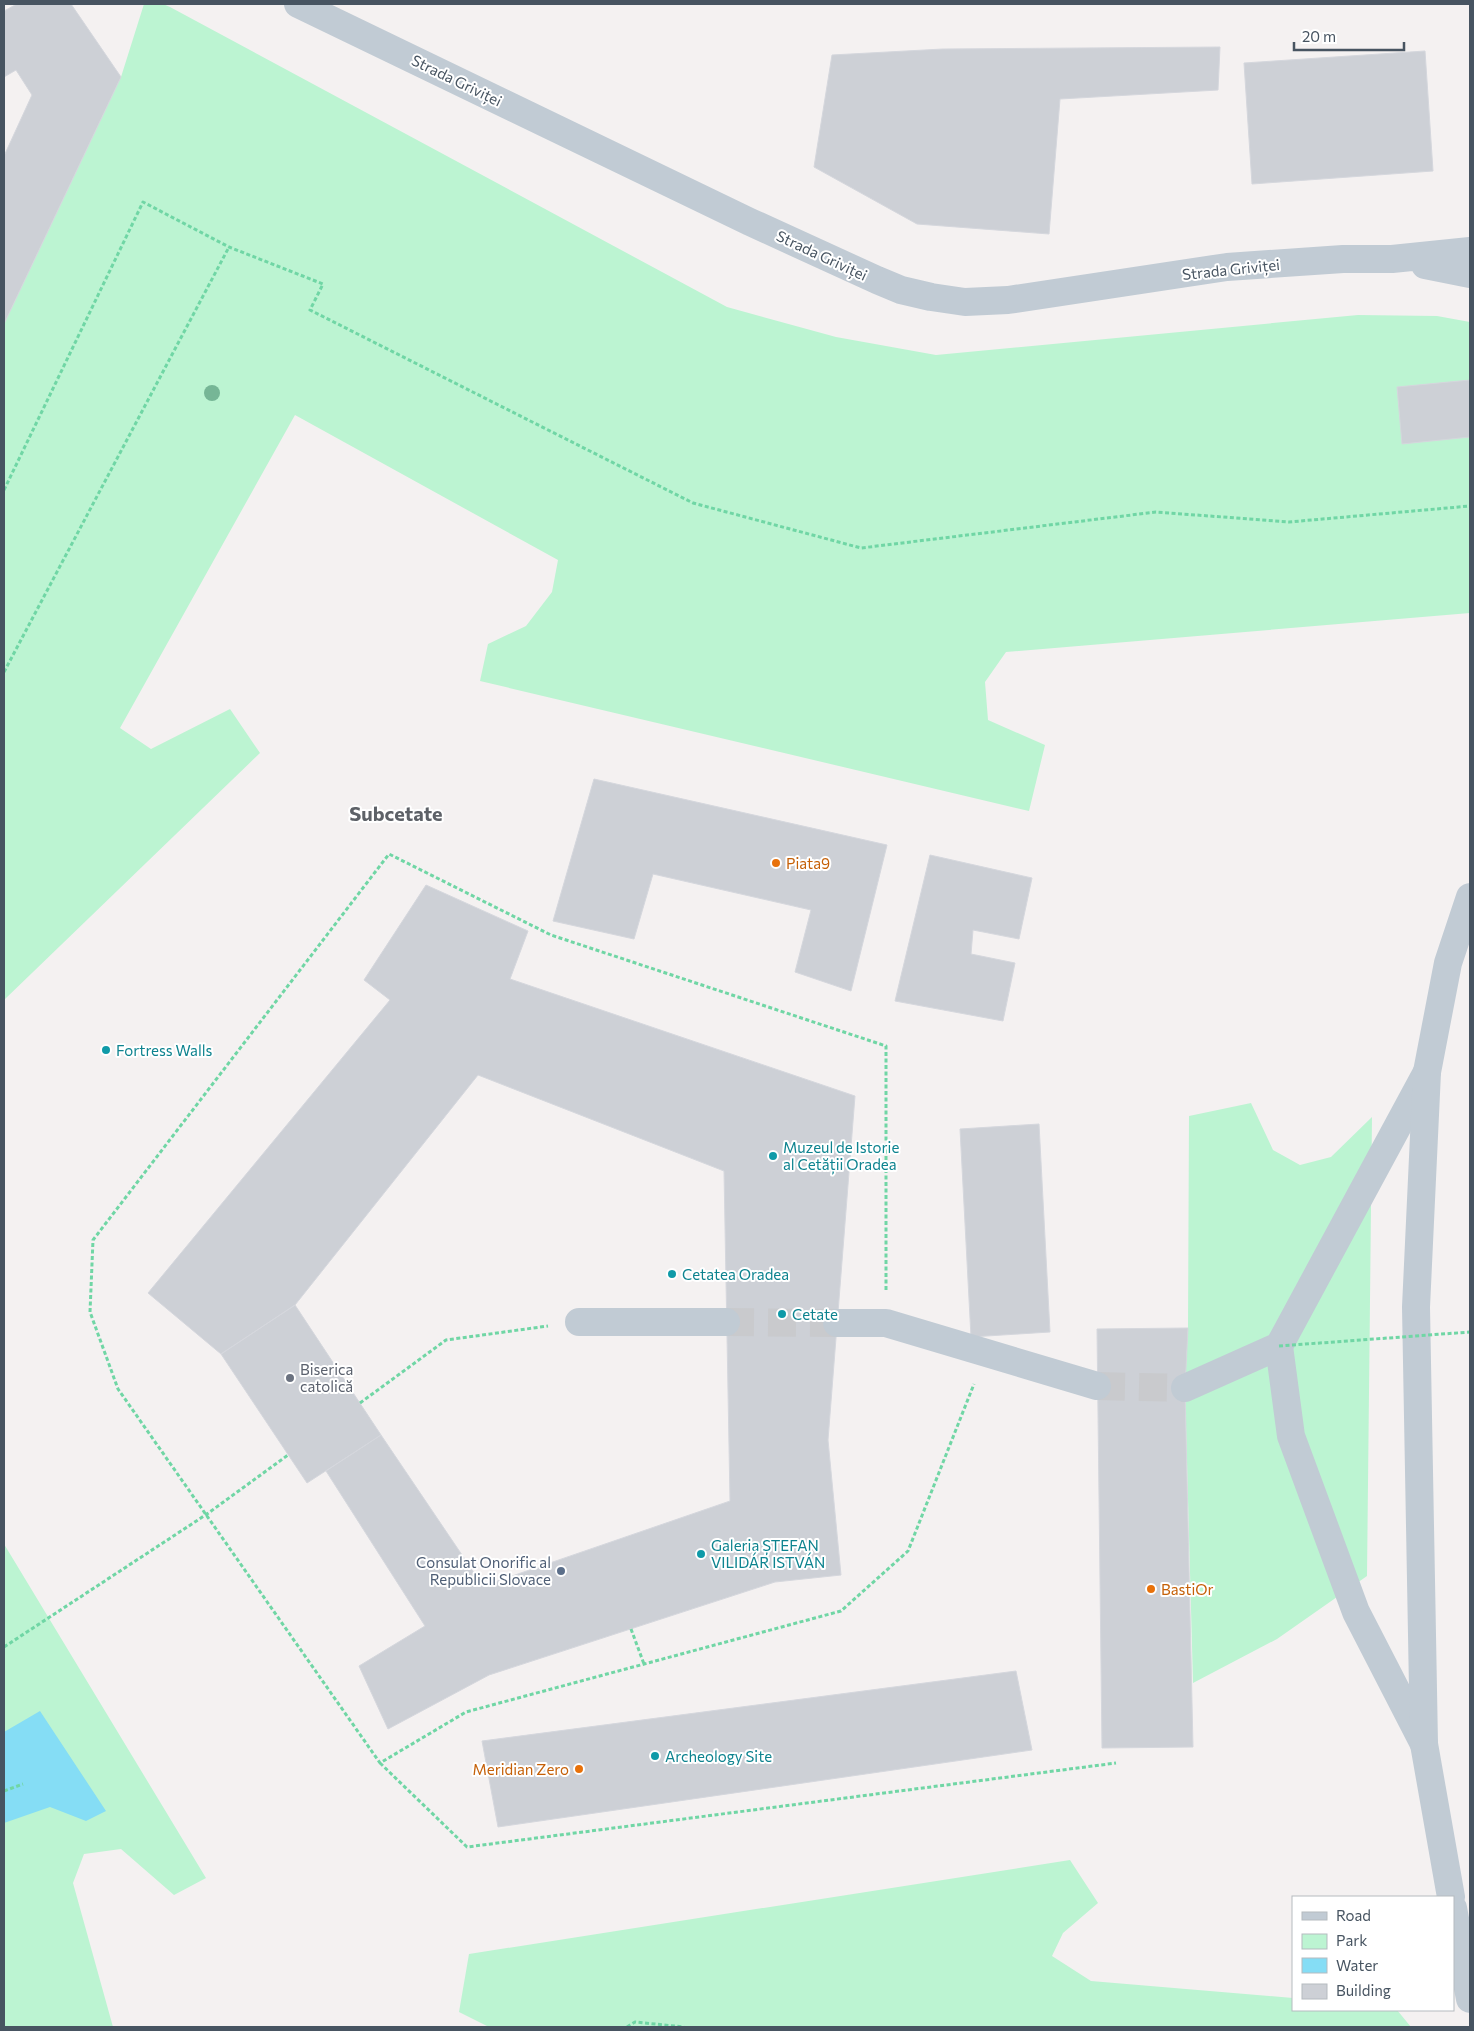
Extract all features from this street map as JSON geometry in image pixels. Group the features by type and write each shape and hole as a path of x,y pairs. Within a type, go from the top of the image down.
{"street":[{"name":"Strada Griviței","path":"298,4 750,222 901,290 965,302 1008,300 1227,267 1344,259 1392,260"},
{"path":"1392,260 1470,251"},
{"path":"1392,260 1470,274"},
{"path":"1451,1896 1424,1744 1416,1307 1427,1072 1448,963 1470,897"},
{"path":"1185,1388 1278,1346 1297,1316 1427,1072"},
{"path":"579,1322 726,1322"},
{"path":"837,1323 886,1323 1097,1386"},
{"path":"1278,1346 1291,1436 1356,1612 1424,1744"},
{"path":"1454,1913 1470,1999"}],"path":[{"path":"4,490 143,202 228,247 323,284 310,310 693,503 861,548 1156,512 1289,522 1470,506"},
{"path":"4,672 228,247"},
{"path":"886,1323 886,1046 551,935 389,854 93,1240 90,1312 118,1389 380,1763 467,1847 1116,1763"},
{"path":"360,1403 446,1340 579,1322"},
{"path":"1278,1346 1470,1332"},
{"path":"380,1763 466,1712 841,1611 908,1550 986,1353"},
{"path":"4,1647 207,1514 288,1455"},
{"path":"631,1629 644,1664"},
{"path":"4,1791 23,1784"},
{"path":"627,2027 635,2022 684,2027"}],"green space":[{"path":"144,4 163,4 170,7 727,307 836,337 936,355 1358,315 1437,316 1470,322 1470,613 1006,652 985,682 988,720 1045,745 1029,811 480,681 488,644 526,626 552,592 558,560 295,415 120,728 151,749 230,709 260,753 4,1000 4,324 121,77"},
{"path":"1251,1103 1273,1150 1300,1165 1331,1157 1372,1117 1367,1576 1277,1639 1193,1683 1185,1388 1188,1328 1189,1116"},
{"path":"4,1544 206,1878 174,1895 121,1849 84,1854 73,1883 113,2027 4,2027"},
{"path":"1070,1860 1098,1903 1063,1933 1052,1956 1091,1981 1292,1998 1292,2011 1398,2011 1411,2027 489,2027 459,2012 469,1954"}],"water":[{"path":"40,1711 106,1811 86,1821 50,1807 4,1823 4,1732"}],"building":[{"path":"17,4 71,4 121,77 4,324 4,156 32,95 16,70 4,77 4,11"},
{"path":"1220,47 1218,90 1060,99 1049,234 917,224 814,167 832,55 943,49"},
{"path":"1425,51 1433,171 1252,184 1244,63"},
{"path":"1470,380 1470,437 1402,444 1397,387"},
{"path":"594,779 887,845 851,991 795,972 811,910 653,874 634,939 553,921"},
{"path":"930,855 1032,878 1019,939 973,930 971,954 1015,963 1003,1021 895,1001"},
{"name":"Cetate","path":"426,885 528,931 510,979 855,1096 828,1440 841,1575 775,1582 489,1675 388,1729 359,1666 425,1626 326,1471 381,1435 483,1586 730,1501 724,1171 478,1075 295,1305 221,1354 148,1293 390,1000 364,980"},
{"path":"1039,1124 1050,1332 971,1337 960,1129"},
{"name":"Biserica catolică","path":"295,1305 381,1435 307,1483 221,1354"},
{"path":"1188,1328 1185,1388 1193,1747 1102,1748 1097,1329"},
{"path":"1016,1671 1032,1750 498,1827 482,1741"}],"tunnel":[{"path":"726,1322 837,1323"},
{"path":"1097,1386 1185,1388"}],"place":[{"name":"Piata9","path":"776,863"},
{"name":"Fortress Walls","path":"106,1050"},
{"name":"Muzeul de Istorie al Cetății Oradea","path":"773,1156"},
{"name":"Cetatea Oradea","path":"672,1274"},
{"name":"Cetate","path":"782,1314"},
{"name":"Biserica catolică","path":"290,1378"},
{"name":"Galeria ȘTEFAN VILIDÁR ISTVÁN","path":"701,1554"},
{"name":"Consulat Onorific al Republicii Slovace","path":"561,1571"},
{"name":"BastiOr","path":"1151,1589"},
{"name":"Archeology Site","path":"655,1756"},
{"name":"Meridian Zero","path":"579,1769"}],"district":[{"name":"Subcetate","path":"396,813"}]}
